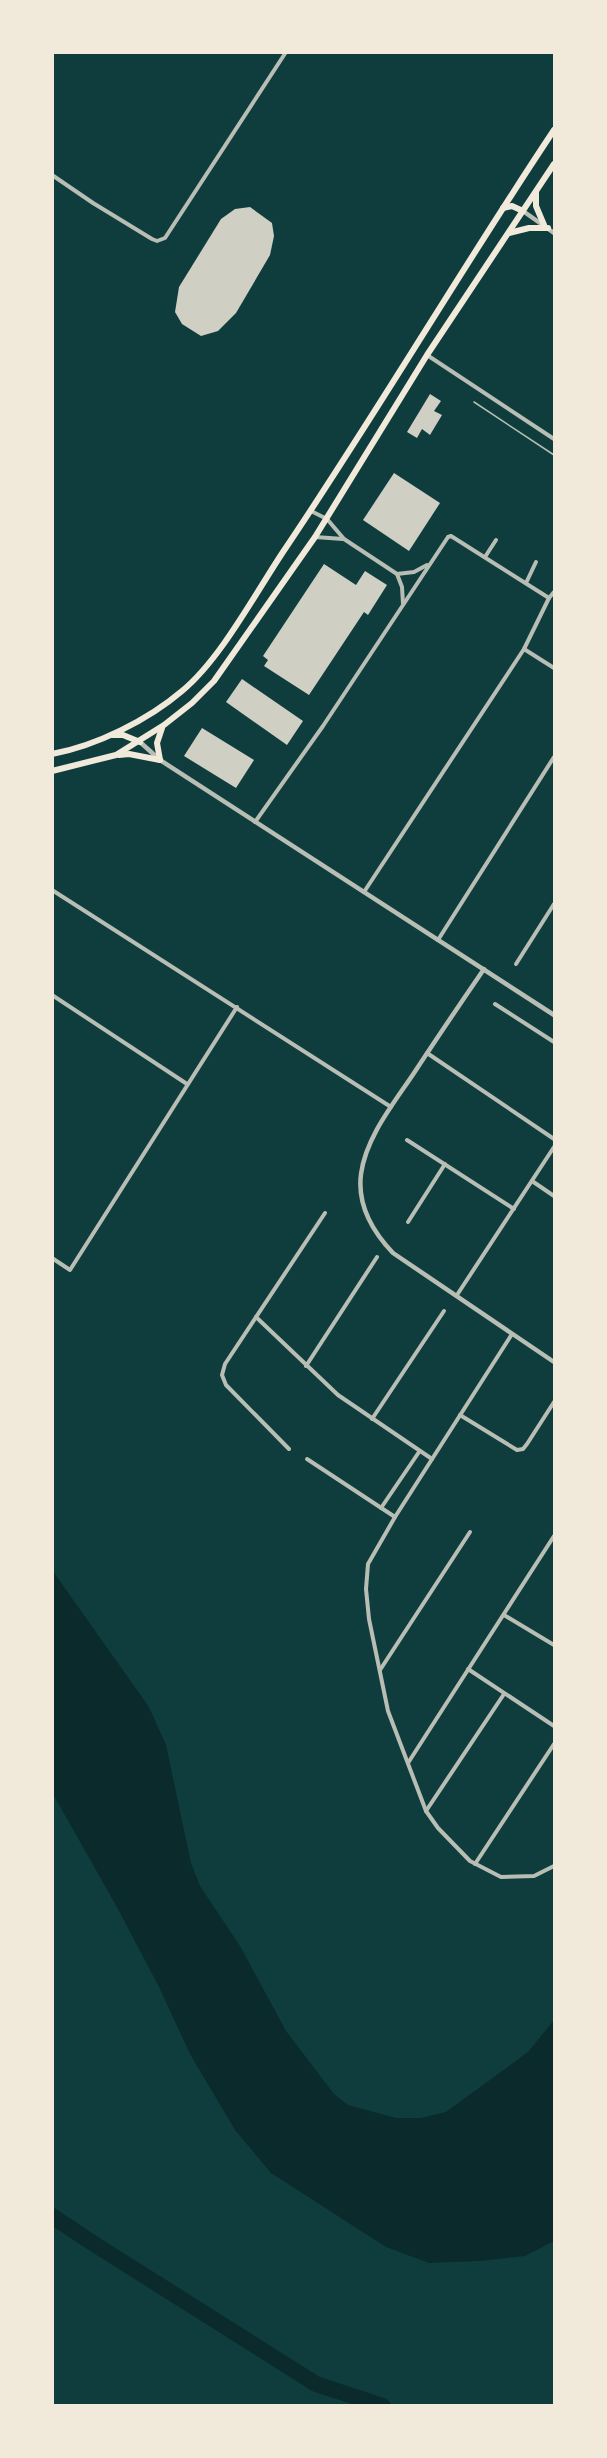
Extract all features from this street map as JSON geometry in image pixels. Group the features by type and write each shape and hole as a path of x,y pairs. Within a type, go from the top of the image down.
{"main road":[{"path":"52,754 112,735 182,691 200,673 219,649 350,452 502,208 555,130"},
{"path":"116,755 164,725 192,703 214,681 327,519 427,355 555,164"},
{"path":"509,232 546,227 536,206 536,193"},
{"path":"502,208 512,206 523,211"},
{"path":"52,771 116,755 129,754 160,760 157,743 164,725"},
{"path":"112,735 123,735 140,742"}],"street":[{"path":"52,175 152,239 157,241 165,238 286,52"},
{"path":"523,211 555,233"},
{"path":"427,355 555,439"},
{"path":"311,511 327,519 344,539 397,574 402,587 403,604"},
{"path":"255,822 323,726 447,537 451,536 549,598"},
{"path":"315,537 344,539"},
{"path":"485,557 496,540"},
{"path":"526,583 536,562"},
{"path":"397,574 414,572 430,564"},
{"path":"364,892 524,649 549,598 555,592"},
{"path":"524,649 555,668"},
{"path":"140,742 160,760 555,1015"},
{"path":"438,940 555,757"},
{"path":"52,890 392,1107"},
{"path":"516,964 555,904"},
{"path":"484,969 375,1133 361,1174 362,1196 368,1218 377,1236 393,1252 555,1362"},
{"path":"52,995 187,1084"},
{"path":"495,1004 555,1042"},
{"path":"52,1258 70,1270 237,1007"},
{"path":"427,1053 555,1139"},
{"path":"407,1140 514,1209"},
{"path":"457,1295 555,1147"},
{"path":"408,1222 445,1164"},
{"path":"532,1181 555,1196"},
{"path":"290,1449 226,1385 222,1375 225,1364 325,1213"},
{"path":"306,1366 377,1257"},
{"path":"372,1419 444,1311"},
{"path":"256,1317 338,1395 432,1459"},
{"path":"512,1334 395,1517 368,1564 366,1589 369,1619 388,1711 426,1811 438,1828 475,1864 501,1877 534,1876 555,1866"},
{"path":"460,1415 517,1450 523,1449 527,1444 555,1402"},
{"path":"381,1508 419,1452"},
{"path":"307,1459 395,1517"},
{"path":"380,1671 470,1532"},
{"path":"408,1763 555,1536"},
{"path":"503,1614 555,1645"},
{"path":"468,1669 555,1726"},
{"path":"426,1811 504,1694"},
{"path":"475,1864 555,1744"}],"lane":[{"path":"474,402 555,455"}],"water":[{"path":"52,1570 149,1707 166,1745 191,1863 200,1886 240,1946 286,2031 334,2094 348,2105 396,2118 421,2118 446,2112 528,2052 554,2020 554,2241 525,2256 429,2263 386,2247 271,2173 235,2130 190,2054 159,1987 118,1909 53,1794"}],"building":[{"path":"250,207 272,223 274,236 270,255 236,313 218,331 201,336 182,324 175,312 179,287 221,219 235,209"},
{"path":"430,394 441,401 434,411 442,415 430,435 422,429 417,438 407,432"},
{"path":"394,473 440,503 409,551 363,520"},
{"path":"324,564 356,585 365,571 387,585 368,615 364,612 309,695 264,666 268,660 263,656"},
{"path":"242,679 303,721 287,745 226,702"},
{"path":"202,728 254,760 236,788 184,756"}],"waterway":[{"path":"52,2216 316,2384 383,2406"}]}
